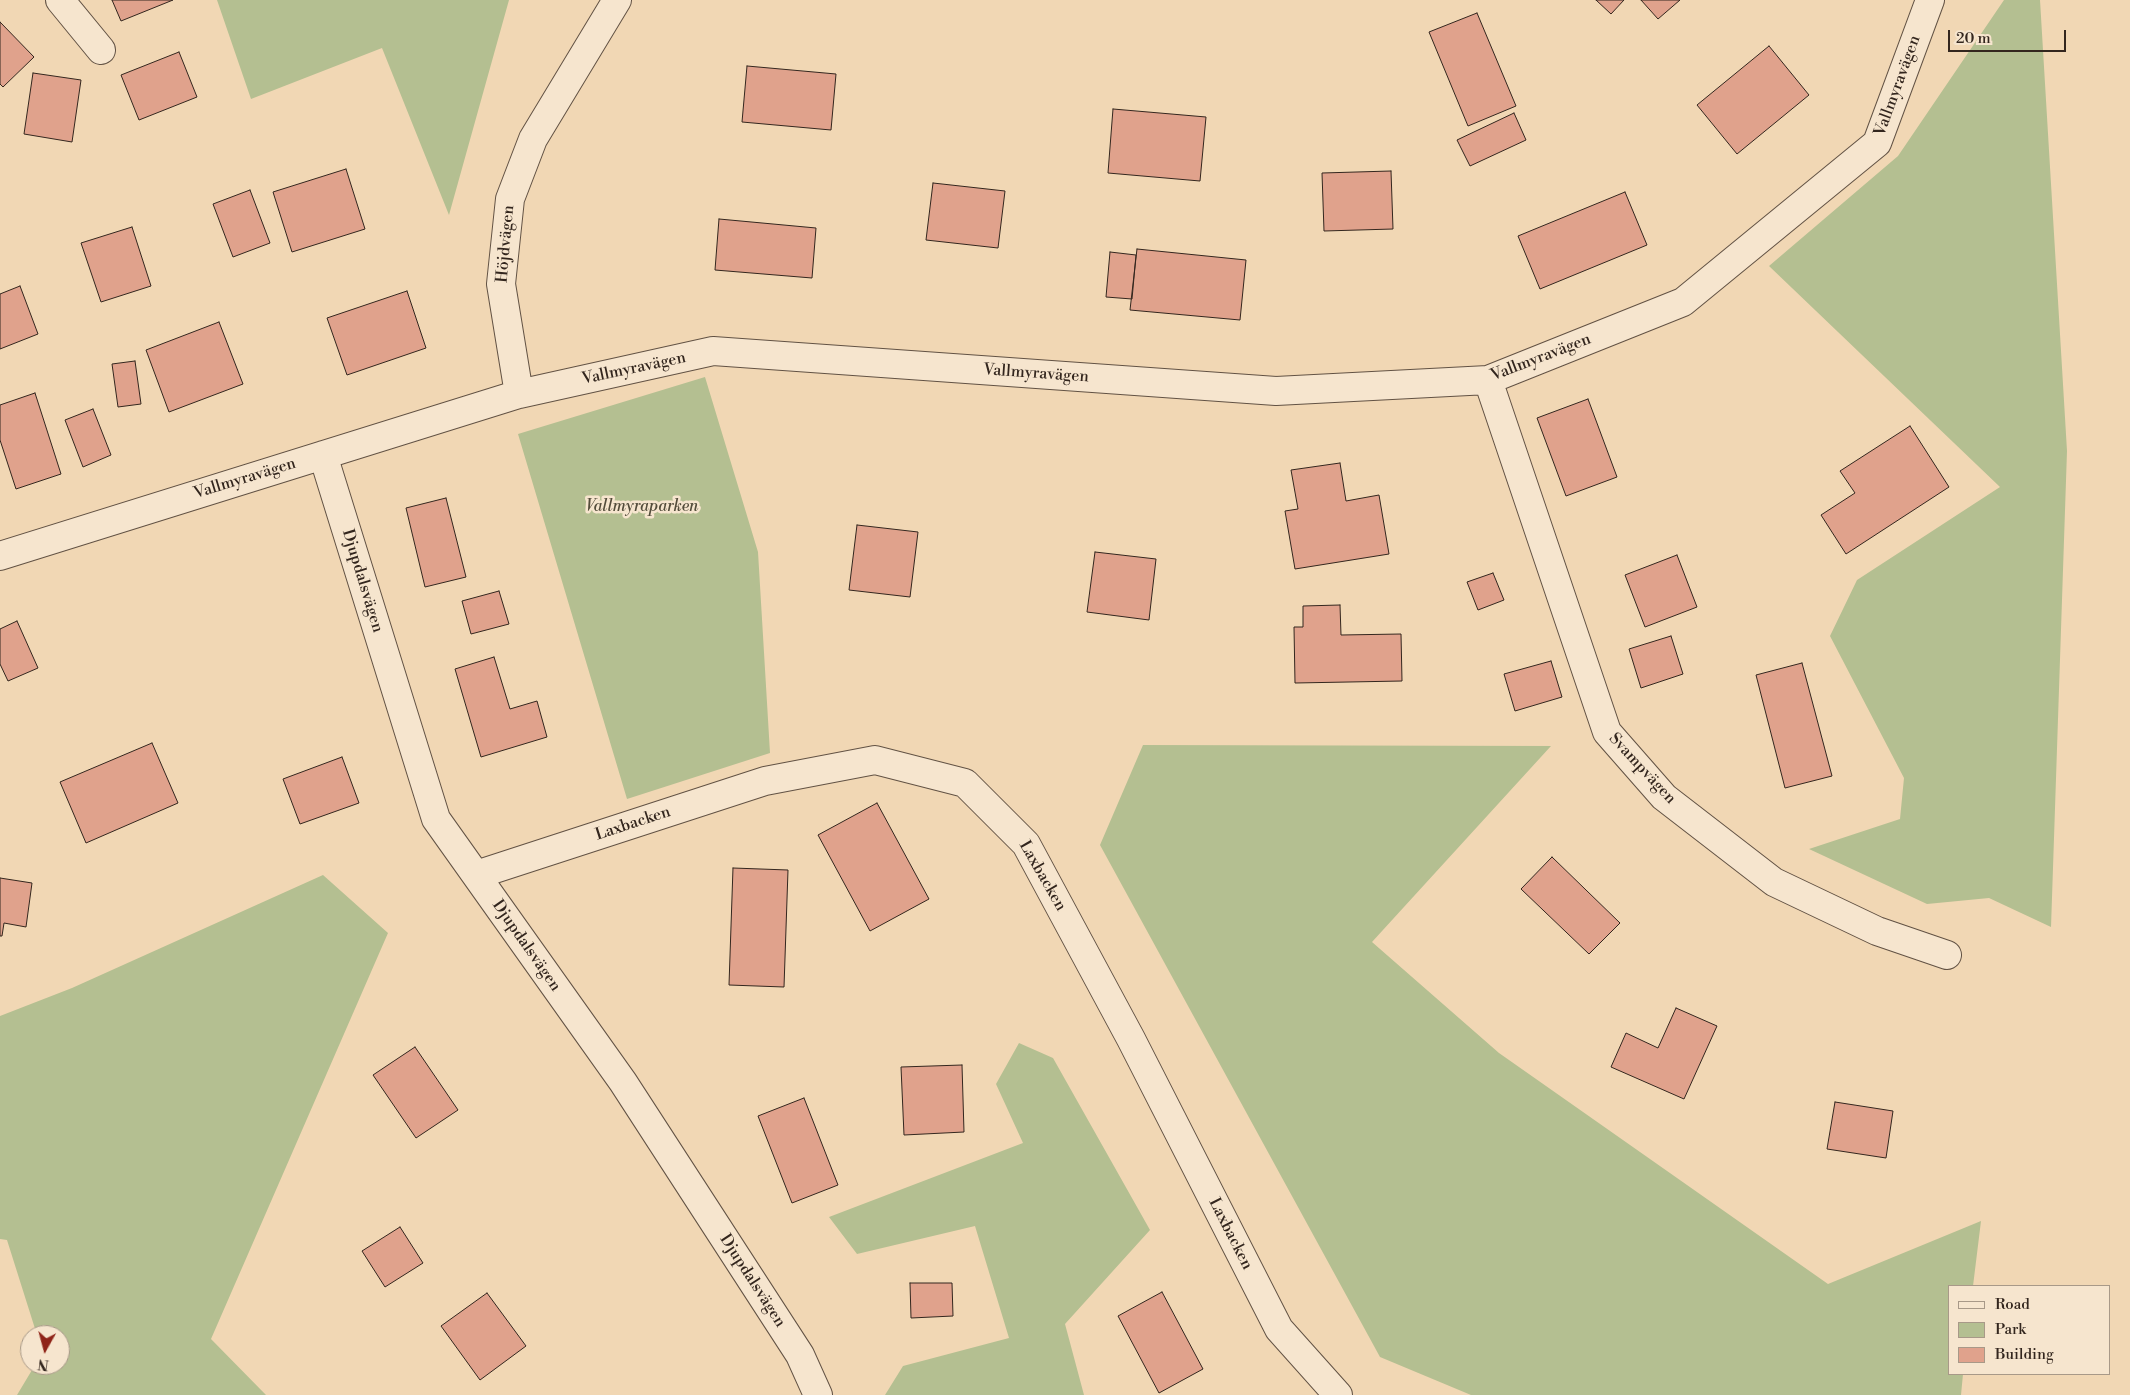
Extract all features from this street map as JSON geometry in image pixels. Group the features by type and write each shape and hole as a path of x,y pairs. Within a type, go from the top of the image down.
{"street":[{"path":"60,0 101,50"},
{"name":"Höjdvägen","path":"519,394 501,284 510,199 533,139 617,0"},
{"name":"Vallmyravägen","path":"0,556 519,394 713,351 1276,391 1488,380 1683,302 1877,143 1930,0"},
{"name":"Svampvägen","path":"1488,380 1607,732 1664,797 1774,882 1877,931 1947,955"},
{"name":"Djupdalsvägen","path":"322,455 436,819 622,1082 800,1355 818,1395"},
{"name":"Laxbacken","path":"476,875 765,781 875,760 965,783 1026,844 1131,1039 1279,1329 1338,1395"}],"green space":[{"path":"217,0 509,0 449,215 382,48 251,99"},
{"path":"2004,0 2040,0 2067,451 2051,927 1989,898 1927,904 1809,849 1900,819 1904,778 1830,636 1857,580 2000,487 1769,266 1898,156"},
{"name":"Vallmyraparken","path":"705,377 758,552 770,753 627,799 518,434"},
{"path":"1143,745 1551,746 1372,942 1499,1053 1828,1284 1981,1221 1973,1285 1948,1285 1948,1375 1963,1375 1961,1395 1471,1395 1380,1357 1100,845"},
{"path":"323,875 388,933 211,1339 266,1395 17,1395 29,1375 70,1375 70,1325 34,1325 7,1240 0,1239 0,1016 72,988"},
{"path":"1019,1043 1053,1058 1150,1230 1065,1324 1084,1395 885,1395 903,1366 1009,1338 975,1226 857,1254 829,1217 1023,1143 996,1084"}],"building":[{"path":"112,0 173,0 121,21"},
{"path":"1596,0 1624,0 1611,14"},
{"path":"1641,0 1680,0 1658,19"},
{"path":"1477,13 1516,106 1468,126 1429,32"},
{"path":"0,22 34,57 3,87 0,84"},
{"path":"1769,46 1809,95 1737,154 1697,105"},
{"path":"179,52 197,97 139,120 121,75"},
{"path":"747,66 836,74 831,130 742,122"},
{"path":"33,73 81,80 72,142 24,134"},
{"path":"1113,109 1206,117 1200,181 1108,173"},
{"path":"1514,113 1526,140 1470,166 1457,140"},
{"path":"346,169 365,229 292,252 273,192"},
{"path":"1391,171 1393,229 1324,231 1322,173"},
{"path":"933,183 1005,191 998,248 926,240"},
{"path":"250,190 270,243 233,257 213,204"},
{"path":"1625,192 1647,245 1540,289 1518,236"},
{"path":"719,219 816,228 812,278 715,270"},
{"path":"132,227 151,286 101,302 81,243"},
{"path":"1137,249 1246,260 1240,320 1130,310"},
{"path":"1110,252 1136,255 1132,299 1106,297"},
{"path":"20,286 38,334 0,349 0,294"},
{"path":"407,291 426,348 347,375 327,318"},
{"path":"219,322 243,384 169,412 146,350"},
{"path":"135,361 141,404 118,407 112,364"},
{"path":"35,393 61,474 16,489 0,440 0,405"},
{"path":"1588,399 1617,477 1566,496 1537,418"},
{"path":"93,409 111,455 83,467 65,420"},
{"path":"1910,426 1949,487 1846,554 1821,515 1855,493 1840,471"},
{"path":"1340,463 1346,501 1379,495 1389,554 1295,569 1285,511 1298,509 1291,470"},
{"path":"446,498 466,577 425,587 406,508"},
{"path":"857,525 918,532 910,597 849,590"},
{"path":"1095,552 1156,559 1149,620 1087,612"},
{"path":"1677,555 1697,607 1645,627 1625,575"},
{"path":"1493,573 1504,600 1478,610 1467,582"},
{"path":"499,591 509,624 471,634 462,601"},
{"path":"1340,605 1341,635 1401,634 1402,681 1295,683 1294,627 1303,627 1303,606"},
{"path":"17,621 38,668 8,681 0,664 0,629"},
{"path":"1671,636 1683,674 1641,688 1629,649"},
{"path":"494,657 510,709 537,701 547,737 481,757 455,669"},
{"path":"1551,661 1562,697 1515,711 1504,674"},
{"path":"1802,663 1832,776 1785,788 1756,675"},
{"path":"152,743 178,803 86,843 60,782"},
{"path":"342,757 359,803 300,824 283,779"},
{"path":"877,803 929,899 870,931 818,835"},
{"path":"1552,857 1620,923 1589,954 1521,889"},
{"path":"733,868 788,870 784,987 729,985"},
{"path":"0,878 32,883 26,927 4,923 2,936 0,936"},
{"path":"1676,1008 1717,1026 1684,1099 1611,1067 1626,1033 1658,1048"},
{"path":"415,1047 458,1110 416,1138 373,1075"},
{"path":"962,1065 964,1132 904,1135 901,1067"},
{"path":"804,1098 838,1185 792,1203 758,1116"},
{"path":"1835,1102 1893,1111 1886,1158 1827,1149"},
{"path":"400,1227 423,1263 385,1287 362,1251"},
{"path":"910,1283 952,1283 953,1316 911,1318"},
{"path":"1162,1292 1203,1369 1159,1393 1118,1316"},
{"path":"487,1293 526,1346 480,1380 441,1326"}]}
